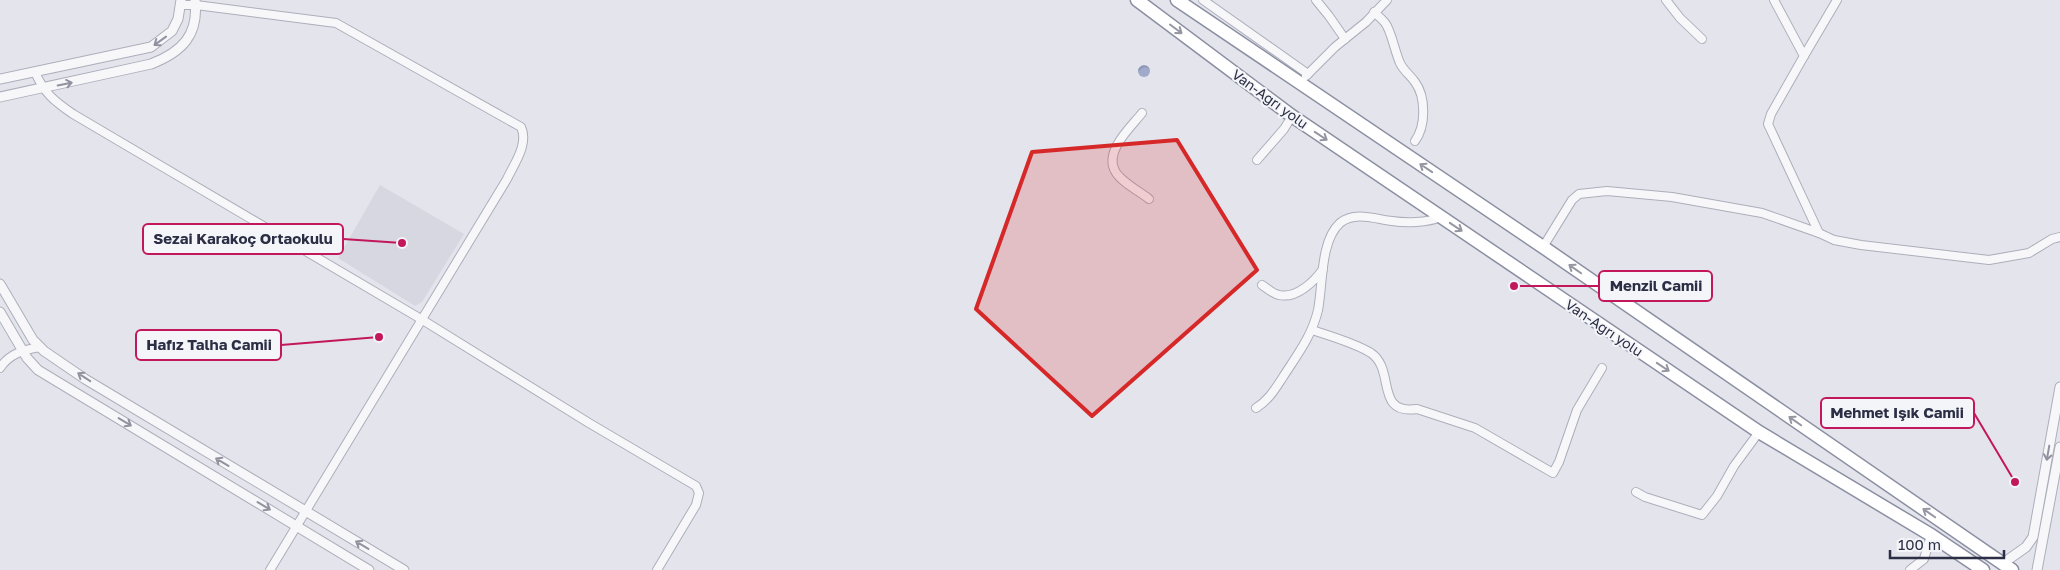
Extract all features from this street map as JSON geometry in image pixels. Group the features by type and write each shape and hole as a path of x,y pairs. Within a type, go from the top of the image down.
{"highway":[{"name":"Van-Ağrı yolu","path":"1137,0 1292,116 1440,217 1759,432 1931,536 1982,570"},
{"path":"1177,0 1305,79 1542,247 2007,567"}],"street":[{"path":"1203,0 1305,79 1387,0"},
{"path":"1316,0 1330,16 1345,39"},
{"path":"1666,0 1680,18 1702,39"},
{"path":"1774,0 1804,56"},
{"path":"1819,233 1768,124 1771,114 1837,0"},
{"path":"0,79 151,48 172,31 182,3 196,3 336,22 521,127 524,134 524,143 507,179 270,570"},
{"path":"0,97 151,64 170,57 192,32 196,3"},
{"path":"1374,12 1387,25 1401,66 1416,83 1421,94 1423,105 1421,126 1419,135 1414,141"},
{"path":"34,72 42,88 54,101 73,114 421,319 589,423 696,486 699,493 696,505 657,570"},
{"path":"1142,113 1122,136 1113,157 1113,164 1119,177 1149,199"},
{"path":"1257,160 1284,129 1292,116"},
{"path":"1542,247 1572,200 1579,194 1607,191 1672,197 1762,213 1834,240 1861,245 1989,260 2029,253 2052,239 2060,237"},
{"path":"1256,408 1270,396 1294,363 1312,330 1318,309 1327,247 1332,234 1339,224 1345,220 1373,216 1392,221 1424,222 1440,217"},
{"path":"1262,285 1279,296 1288,295 1299,291 1311,283 1324,268"},
{"path":"0,284 33,340 85,379 404,570"},
{"path":"0,312 23,351 38,370 369,570"},
{"path":"1312,330 1371,353 1379,361 1384,374 1387,393 1391,402 1398,408 1408,410 1417,408 1474,428 1553,473 1559,462 1577,410 1602,368"},
{"path":"0,368 6,358 40,347"},
{"path":"2007,567 2033,537 2060,388"},
{"path":"1636,492 1645,497 1702,515 1717,496 1734,466 1759,432"},
{"path":"2037,570 2060,447"},
{"path":"1910,570 1924,559 1931,536"}],"highlighted area":[{"path":"1177,140 1257,270 1092,416 976,309 1032,152"}],"shaded area":[{"path":"380,185 464,234 422,302 415,306 338,258"}],"water":[{"path":"1142,65 1146,65 1150,71 1146,77 1142,77 1138,73 1138,69"}],"place":[{"name":"Sezai Karakoç Ortaokulu","path":"402,243"},
{"name":"Menzil Camii","path":"1514,286"},
{"name":"Hafız Talha Camii","path":"379,337"},
{"name":"Mehmet Işık Camii","path":"2015,482"}]}
